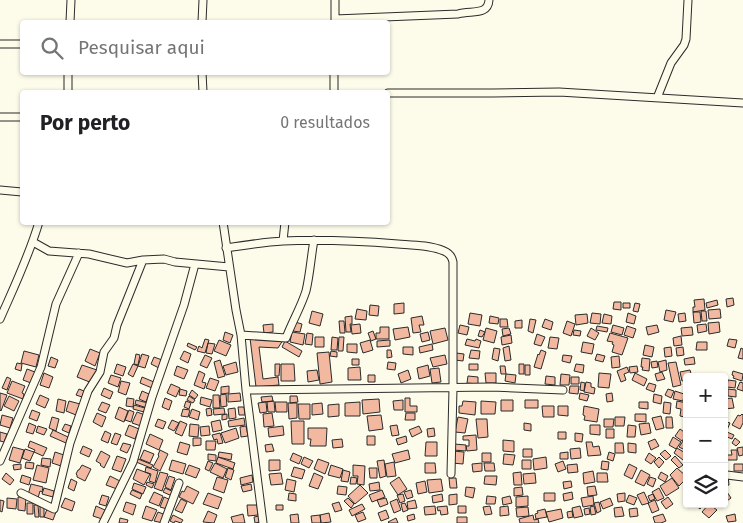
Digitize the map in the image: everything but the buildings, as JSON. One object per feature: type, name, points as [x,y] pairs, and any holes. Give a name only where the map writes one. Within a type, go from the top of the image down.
[{"type":"street","points":[[70,20],[71,0]]},
{"type":"street","points":[[202,20],[203,0]]},
{"type":"street","points":[[335,0],[335,20],[458,14],[482,11],[488,7],[489,0]]},
{"type":"street","points":[[656,98],[671,63],[686,39],[688,0]]},
{"type":"street","points":[[0,44],[20,44]]},
{"type":"street","points":[[68,75],[68,90]]},
{"type":"street","points":[[202,75],[203,90]]},
{"type":"street","points":[[334,75],[334,90]]},
{"type":"street","points":[[390,93],[559,92],[743,103]]},
{"type":"street","points":[[0,117],[20,117]]},
{"type":"street","points":[[0,190],[20,192]]},
{"type":"street","points":[[0,319],[2,308],[33,242],[38,225]]},
{"type":"street","points":[[223,225],[241,335],[263,523]]},
{"type":"street","points":[[283,241],[286,225]]},
{"type":"street","points":[[241,335],[286,338],[306,290],[314,240]]},
{"type":"street","points":[[226,248],[283,241],[363,241],[417,245],[445,251],[452,257],[454,388],[451,474]]},
{"type":"street","points":[[33,242],[49,251],[89,254],[126,263],[164,259],[175,262],[229,266]]},
{"type":"street","points":[[0,461],[41,366],[56,304],[79,254]]},
{"type":"street","points":[[21,493],[54,509],[70,444],[88,391],[100,372],[104,352],[114,338],[117,325],[142,260]]},
{"type":"street","points":[[103,523],[133,462],[152,397],[184,305],[195,264]]},
{"type":"street","points":[[246,390],[502,387],[564,390]]},
{"type":"street","points":[[728,475],[743,477]]},
{"type":"street","points":[[164,523],[179,483]]}]
